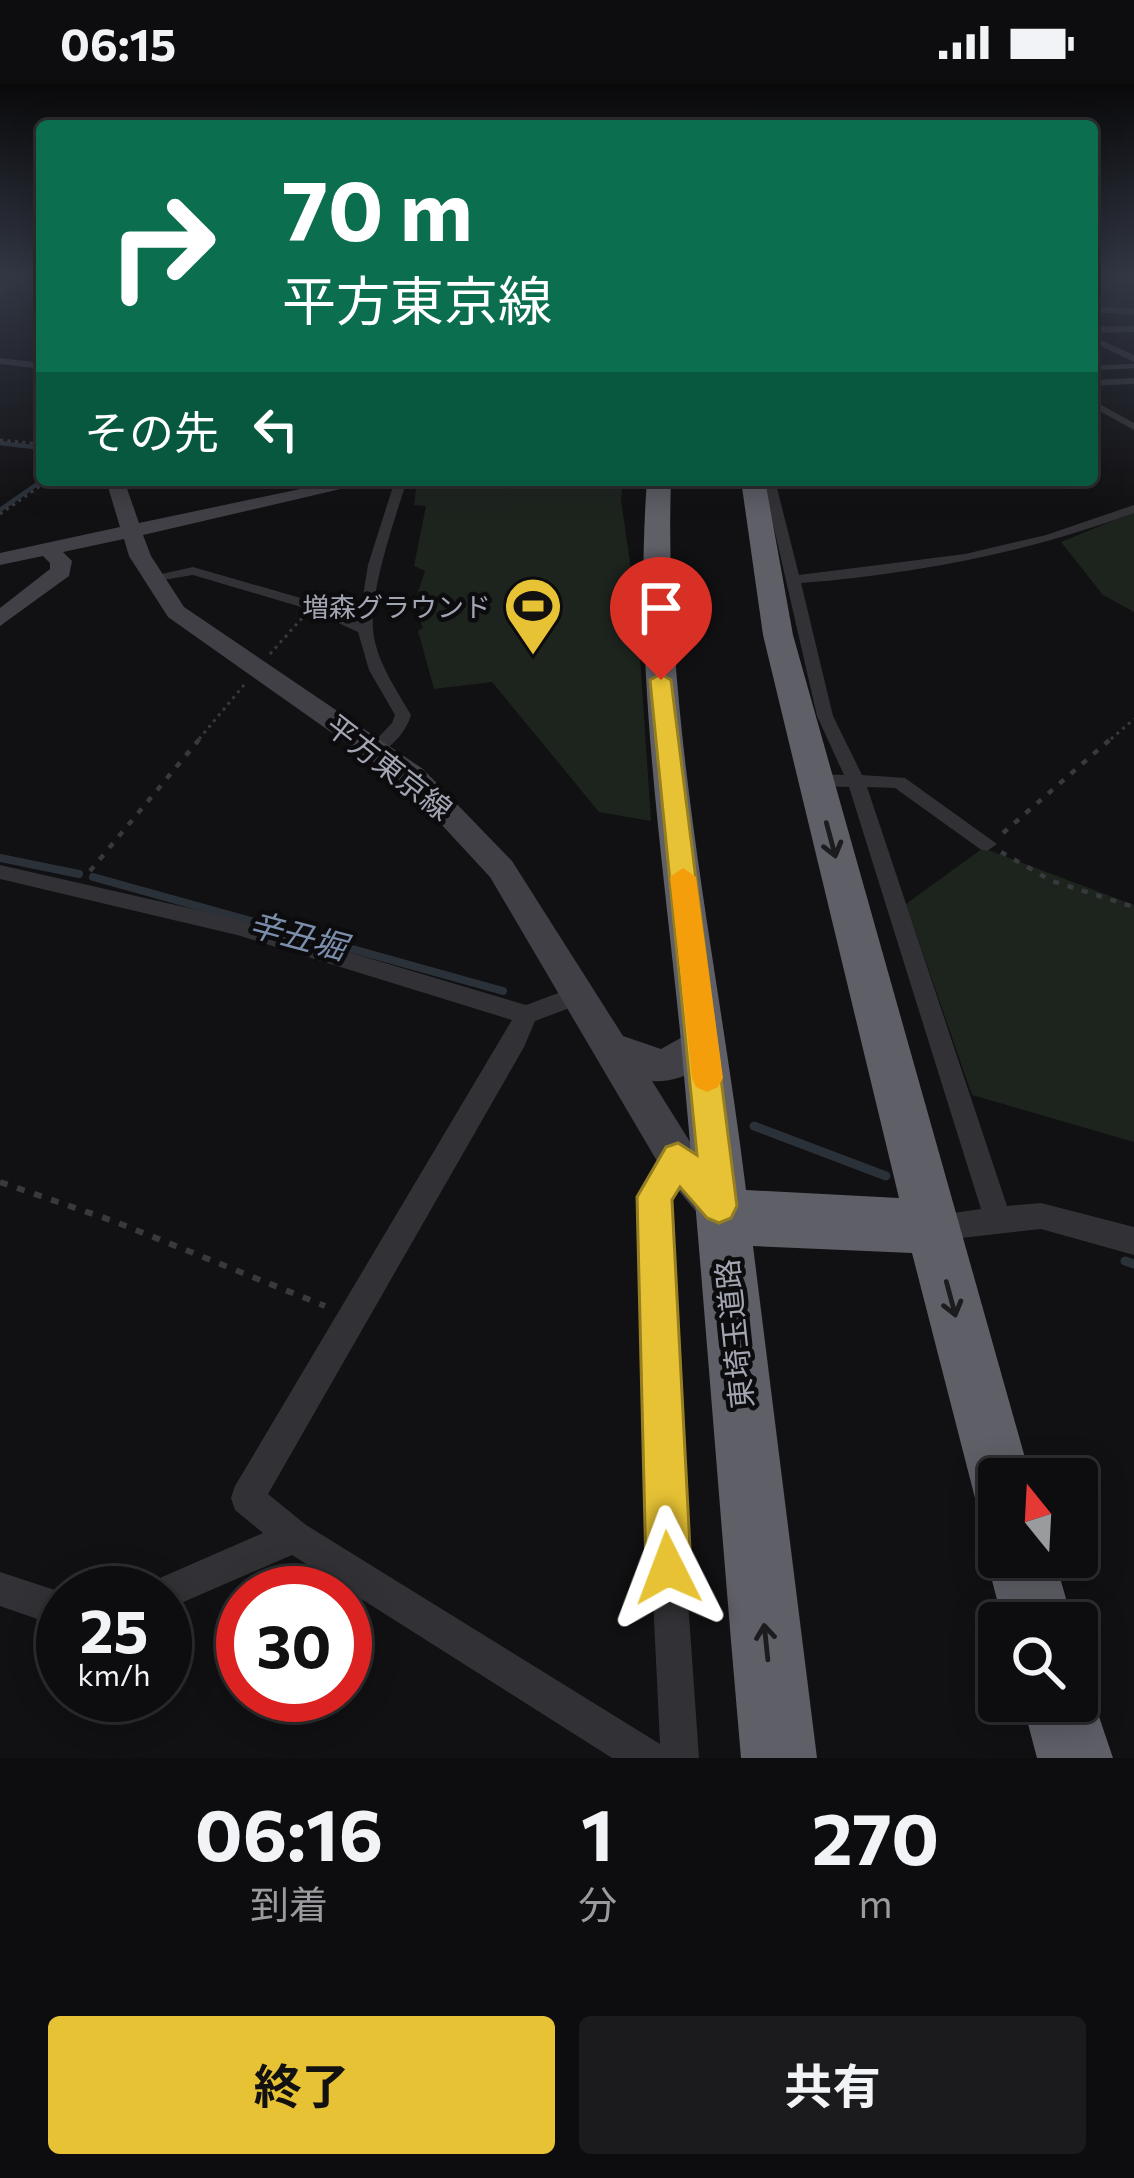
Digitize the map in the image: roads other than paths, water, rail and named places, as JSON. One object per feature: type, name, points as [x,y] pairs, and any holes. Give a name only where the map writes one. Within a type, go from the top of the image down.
[{"type":"highway","name":"東埼玉道路","points":[[658,486],[654,539],[663,728],[704,1041],[779,1758]]},
{"type":"highway","points":[[754,486],[778,635],[836,782],[932,1227],[993,1458]]},
{"type":"highway","points":[[719,1206],[751,1219],[932,1227]]},
{"type":"highway","points":[[1065,1722],[1075,1758]]},
{"type":"main road","name":"平方東京線","points":[[118,486],[130,532],[151,578],[193,627],[377,748],[442,802],[501,869],[678,1159],[719,1206]]},
{"type":"main road","points":[[0,559],[342,486]]},
{"type":"main road","points":[[0,619],[61,571],[61,561],[46,549]]},
{"type":"main road","points":[[612,1048],[640,1064],[666,1066],[684,1062],[704,1041]]},
{"type":"street","points":[[0,361],[36,365]]},
{"type":"street","points":[[0,375],[21,364]]},
{"type":"street","points":[[1098,383],[1134,381]]},
{"type":"street","points":[[1098,407],[1134,427]]},
{"type":"street","points":[[377,748],[403,715],[377,670],[365,628],[375,565],[399,486]]},
{"type":"street","points":[[770,486],[836,782],[998,1221]]},
{"type":"street","points":[[791,580],[945,565],[1134,509]]},
{"type":"street","points":[[151,578],[193,571],[313,606],[365,628]]},
{"type":"street","points":[[836,782],[899,782],[987,844]]},
{"type":"street","points":[[0,872],[237,928],[526,1015],[580,994]]},
{"type":"street","points":[[526,1015],[516,1040],[247,1498],[294,1537],[647,1758]]},
{"type":"street","points":[[678,1159],[655,1197],[663,1473],[680,1758]]},
{"type":"street","points":[[932,1227],[1041,1216],[1134,1241]]},
{"type":"street","points":[[192,1581],[294,1537]]},
{"type":"street","points":[[0,1589],[36,1601]]},
{"type":"lane","points":[[1098,368],[1134,362]]},
{"type":"lane","points":[[1098,374],[1109,382]]},
{"type":"waterway","points":[[0,443],[36,447]]},
{"type":"waterway","points":[[0,510],[36,485]]},
{"type":"waterway","name":"辛丑堀","points":[[0,858],[79,874]]},
{"type":"waterway","name":"辛丑堀","points":[[93,877],[503,991]]},
{"type":"waterway","name":"辛丑堀","points":[[754,1126],[886,1176]]},
{"type":"waterway","name":"辛丑堀","points":[[1125,1261],[1134,1264]]},
{"type":"place","name":"増森グラウンド","points":[[533,657]]}]
